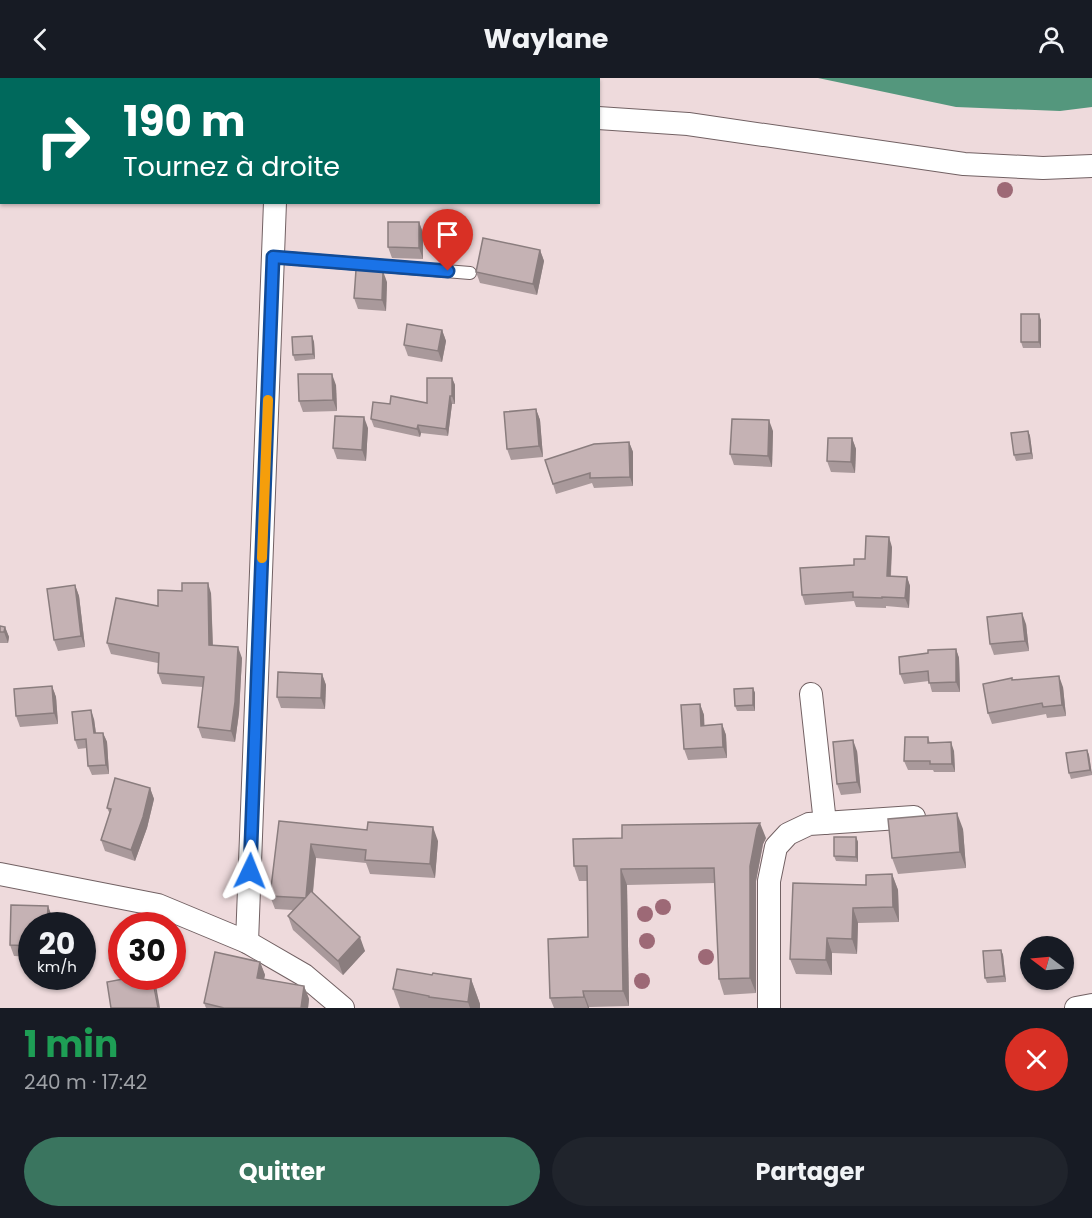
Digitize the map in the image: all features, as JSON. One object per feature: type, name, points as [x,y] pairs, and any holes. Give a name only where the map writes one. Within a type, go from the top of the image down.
[{"type":"street","points":[[600,118],[688,124],[964,164],[1043,168],[1092,166]]},
{"type":"street","points":[[247,942],[275,204]]},
{"type":"street","points":[[811,694],[825,823]]},
{"type":"street","points":[[769,1008],[769,881],[776,847],[788,834],[809,824],[914,817]]},
{"type":"street","points":[[0,874],[158,905],[247,942],[304,975],[343,1008]]},
{"type":"street","points":[[1076,1008],[1092,1005]]},
{"type":"lane","points":[[273,257],[470,273]]},
{"type":"shaded area","points":[[818,78],[1092,78],[1092,107],[1060,111],[956,107]]},
{"type":"building","points":[[388,222],[419,222],[419,248],[388,247]]},
{"type":"building","points":[[483,238],[540,250],[533,284],[476,272]]},
{"type":"building","points":[[356,270],[383,271],[382,300],[354,298]]},
{"type":"building","points":[[1021,314],[1039,314],[1039,342],[1021,342]]},
{"type":"building","points":[[407,324],[442,330],[438,351],[404,345]]},
{"type":"building","points":[[312,336],[313,354],[293,355],[292,337]]},
{"type":"building","points":[[298,374],[332,374],[333,400],[299,401]]},
{"type":"building","points":[[427,378],[452,378],[452,396],[450,396],[446,429],[418,425],[417,429],[371,419],[373,402],[390,404],[391,396],[427,403]]},
{"type":"building","points":[[536,409],[539,446],[507,449],[504,412]]},
{"type":"building","points":[[335,416],[364,417],[362,450],[333,448]]},
{"type":"building","points":[[732,419],[769,420],[768,456],[730,454]]},
{"type":"building","points":[[1028,431],[1031,453],[1014,455],[1011,433]]},
{"type":"building","points":[[828,438],[852,438],[851,462],[827,461]]},
{"type":"building","points":[[629,442],[630,477],[590,478],[590,473],[553,484],[545,460],[594,444]]},
{"type":"building","points":[[866,536],[889,537],[887,576],[907,577],[905,598],[853,597],[853,592],[802,595],[800,568],[854,565],[854,559],[865,559]]},
{"type":"building","points":[[182,583],[208,583],[209,645],[238,647],[231,731],[198,727],[204,677],[158,673],[159,653],[107,643],[116,598],[158,606],[158,590],[182,591]]},
{"type":"building","points":[[75,585],[81,636],[54,640],[47,589]]},
{"type":"building","points":[[1022,613],[1025,641],[990,644],[987,617]]},
{"type":"building","points":[[0,626],[5,627],[4,632],[0,632]]},
{"type":"building","points":[[956,649],[956,682],[929,683],[928,671],[900,674],[899,657],[928,653],[928,650]]},
{"type":"building","points":[[278,672],[322,674],[321,698],[277,697]]},
{"type":"building","points":[[1059,676],[1062,705],[1043,707],[1042,703],[988,713],[983,684],[1012,678],[1012,680]]},
{"type":"building","points":[[52,686],[54,713],[16,716],[14,689]]},
{"type":"building","points":[[753,688],[753,705],[735,706],[734,689]]},
{"type":"building","points":[[700,704],[701,726],[722,724],[723,747],[684,749],[681,705]]},
{"type":"building","points":[[91,710],[94,733],[103,733],[106,765],[88,766],[86,739],[75,740],[72,712]]},
{"type":"building","points":[[905,737],[928,737],[928,743],[951,742],[952,764],[904,761]]},
{"type":"building","points":[[853,740],[857,782],[837,784],[833,742]]},
{"type":"building","points":[[1087,750],[1090,770],[1069,773],[1066,753]]},
{"type":"building","points":[[115,778],[150,788],[143,817],[131,850],[101,840],[111,809],[107,808]]},
{"type":"building","points":[[957,813],[960,852],[892,858],[888,819]]},
{"type":"building","points":[[279,821],[367,830],[368,822],[433,827],[430,864],[365,860],[366,850],[311,844],[306,897],[311,891],[360,937],[338,961],[288,916],[305,898],[270,896]]},
{"type":"building","points":[[760,823],[750,866],[750,978],[719,979],[714,868],[621,869],[623,991],[583,991],[584,997],[550,998],[548,939],[588,937],[587,866],[574,866],[573,839],[622,838],[622,825]]},
{"type":"building","points":[[834,837],[856,837],[856,857],[834,856]]},
{"type":"building","points":[[892,874],[893,907],[853,908],[852,939],[827,938],[826,960],[790,959],[793,883],[866,885],[866,875]]},
{"type":"building","points":[[11,905],[48,906],[48,912],[18,912],[18,945],[10,945]]},
{"type":"building","points":[[1001,950],[1004,976],[985,978],[983,951]]},
{"type":"building","points":[[215,952],[260,962],[257,978],[304,986],[301,1008],[224,1008],[204,1003]]},
{"type":"building","points":[[397,969],[471,979],[468,1002],[393,989]]},
{"type":"building","points":[[108,990],[155,990],[158,1008],[111,1008]]},
{"type":"slow traffic","points":[[262,558],[268,400]]},
{"type":"route","points":[[250,871],[273,257],[448,271]]}]
